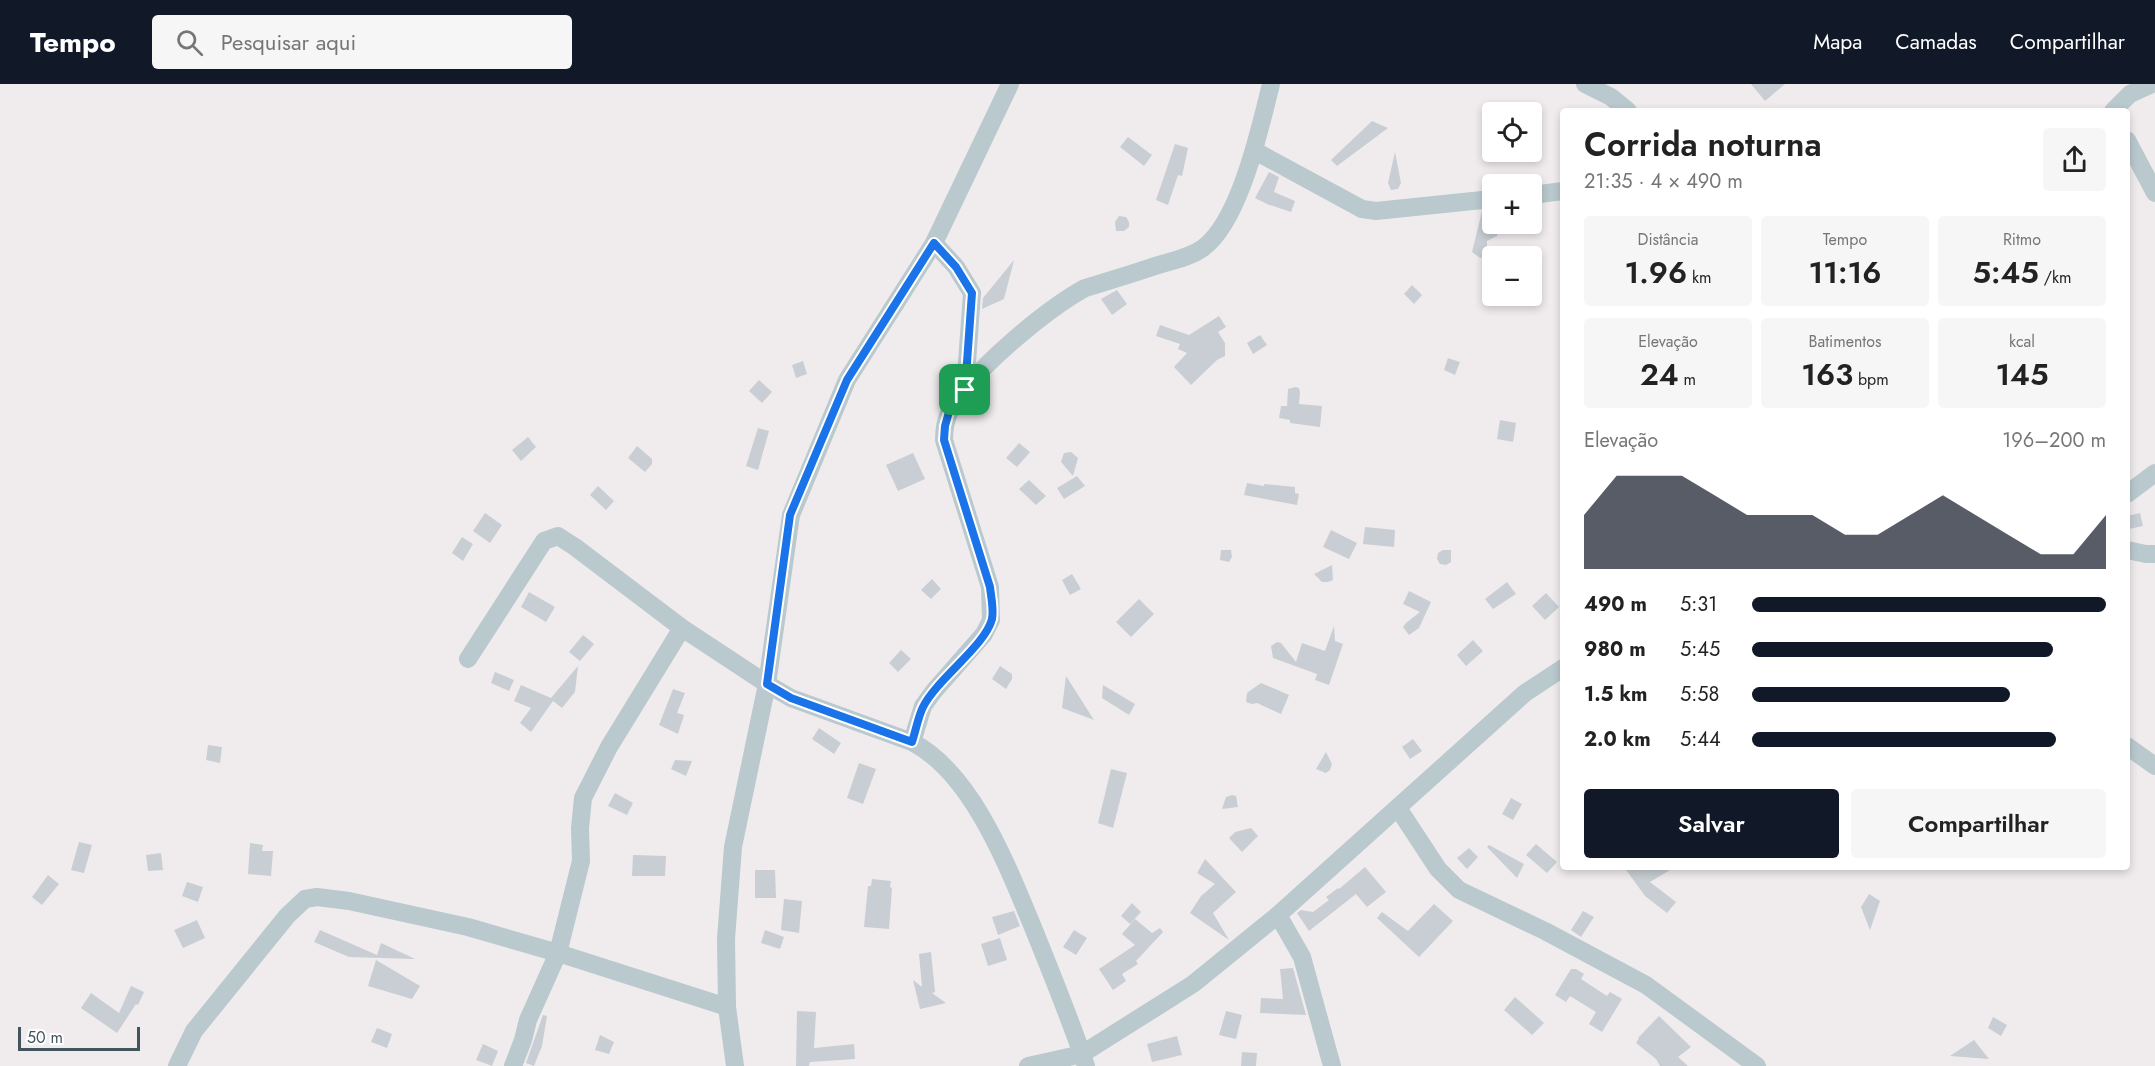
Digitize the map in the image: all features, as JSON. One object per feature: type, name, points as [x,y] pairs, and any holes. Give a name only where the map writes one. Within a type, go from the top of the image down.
[{"type":"street","points":[[735,1066],[727,1007],[726,939],[733,847],[767,684],[790,515],[847,380],[934,243],[1010,84]]},
{"type":"street","points":[[912,742],[923,706],[984,633],[992,620],[990,587],[944,440],[949,412],[965,390],[1006,346],[1070,296],[1085,288],[1184,258],[1202,249],[1216,236],[1226,222],[1255,151],[1271,84]]},
{"type":"street","points":[[1585,84],[1611,97],[1624,108]]},
{"type":"street","points":[[2116,108],[2130,94],[2152,84]]},
{"type":"street","points":[[2130,146],[2155,193]]},
{"type":"street","points":[[1255,151],[1362,209],[1377,211],[1482,200]]},
{"type":"street","points":[[1542,194],[1560,191]]},
{"type":"street","points":[[934,243],[956,267],[972,293],[965,390]]},
{"type":"street","points":[[2130,493],[2155,473]]},
{"type":"street","points":[[468,659],[544,541],[558,536],[682,628],[791,698],[912,742],[928,750],[969,796],[990,829],[1053,975],[1084,1060]]},
{"type":"street","points":[[2130,551],[2155,554]]},
{"type":"street","points":[[513,1066],[528,1020],[558,952],[581,861],[580,828],[584,798],[609,747],[682,628]]},
{"type":"street","points":[[1028,1066],[1084,1060],[1193,984],[1278,915],[1525,693],[1560,670]]},
{"type":"street","points":[[2130,748],[2155,766]]},
{"type":"street","points":[[1398,808],[1438,869],[1459,890],[1513,914],[1646,985],[1757,1066]]},
{"type":"street","points":[[177,1066],[194,1031],[287,916],[305,899],[317,897],[348,901],[468,927],[558,952],[727,1007]]},
{"type":"street","points":[[1278,915],[1302,957],[1332,1066]]},
{"type":"building","points":[[1751,84],[1785,84],[1765,101]]},
{"type":"building","points":[[1372,121],[1388,128],[1337,166],[1331,160]]},
{"type":"building","points":[[1128,137],[1152,155],[1144,166],[1120,147]]},
{"type":"building","points":[[1175,144],[1188,148],[1182,176],[1178,175],[1168,205],[1156,200]]},
{"type":"building","points":[[1395,152],[1401,183],[1398,189],[1391,190],[1388,183]]},
{"type":"building","points":[[1269,172],[1279,177],[1274,192],[1295,201],[1291,212],[1255,198]]},
{"type":"building","points":[[1482,211],[1482,234],[1498,234],[1487,241],[1487,246],[1482,246],[1482,257],[1472,252]]},
{"type":"building","points":[[1119,216],[1126,217],[1129,222],[1129,227],[1124,231],[1116,231],[1115,222]]},
{"type":"building","points":[[1014,260],[1004,299],[982,309],[983,298]]},
{"type":"building","points":[[1412,285],[1422,295],[1414,304],[1404,294]]},
{"type":"building","points":[[1117,290],[1127,304],[1112,315],[1101,299]]},
{"type":"building","points":[[1219,316],[1226,327],[1218,332],[1225,343],[1225,356],[1217,360],[1191,385],[1174,367],[1187,353],[1178,349],[1180,344],[1156,336],[1160,325],[1189,335]]},
{"type":"building","points":[[1260,335],[1267,345],[1253,354],[1247,343]]},
{"type":"building","points":[[1448,358],[1460,362],[1455,375],[1444,370]]},
{"type":"building","points":[[803,361],[807,374],[796,378],[792,365]]},
{"type":"building","points":[[759,380],[772,392],[762,403],[749,391]]},
{"type":"building","points":[[1299,388],[1300,392],[1299,404],[1322,406],[1320,427],[1290,423],[1290,420],[1279,418],[1281,406],[1287,406],[1288,389]]},
{"type":"building","points":[[1500,420],[1516,423],[1513,442],[1497,439]]},
{"type":"building","points":[[758,428],[769,431],[758,470],[746,466]]},
{"type":"building","points":[[528,437],[536,447],[521,461],[512,450]]},
{"type":"building","points":[[1019,443],[1030,452],[1017,467],[1006,458]]},
{"type":"building","points":[[637,446],[652,459],[652,464],[645,472],[628,458]]},
{"type":"building","points":[[1071,452],[1078,458],[1073,476],[1061,462],[1064,453]]},
{"type":"building","points":[[913,453],[925,479],[898,491],[886,465]]},
{"type":"building","points":[[1077,476],[1085,486],[1064,499],[1057,488]]},
{"type":"building","points":[[1029,480],[1046,496],[1036,505],[1019,489]]},
{"type":"building","points":[[1247,483],[1295,487],[1295,493],[1299,494],[1297,505],[1244,495]]},
{"type":"building","points":[[598,486],[614,501],[606,510],[590,495]]},
{"type":"building","points":[[485,513],[502,525],[490,543],[473,531]]},
{"type":"building","points":[[2140,513],[2143,526],[2130,529],[2130,515]]},
{"type":"building","points":[[1365,527],[1395,530],[1394,547],[1363,544]]},
{"type":"building","points":[[1331,530],[1357,543],[1349,559],[1323,547]]},
{"type":"building","points":[[462,537],[473,544],[463,561],[452,553]]},
{"type":"building","points":[[1221,550],[1231,550],[1232,557],[1229,562],[1220,560]]},
{"type":"building","points":[[1451,550],[1451,562],[1446,565],[1440,564],[1437,559],[1438,553]]},
{"type":"building","points":[[1332,565],[1333,580],[1322,582],[1314,574]]},
{"type":"building","points":[[1072,574],[1081,589],[1070,595],[1062,580]]},
{"type":"building","points":[[932,579],[941,589],[931,599],[921,590]]},
{"type":"building","points":[[1507,582],[1516,594],[1493,609],[1485,599]]},
{"type":"building","points":[[1409,591],[1431,602],[1419,628],[1409,635],[1403,627],[1420,612],[1403,604]]},
{"type":"building","points":[[529,592],[555,607],[546,622],[521,607]]},
{"type":"building","points":[[1546,593],[1559,607],[1545,620],[1532,606]]},
{"type":"building","points":[[1139,599],[1154,614],[1131,637],[1116,622]]},
{"type":"building","points":[[1334,626],[1335,641],[1343,644],[1329,685],[1315,680],[1317,674],[1273,658],[1271,646],[1277,642],[1281,643],[1296,662],[1302,643],[1325,651]]},
{"type":"building","points":[[583,635],[594,644],[580,661],[569,652]]},
{"type":"building","points":[[1473,640],[1483,651],[1466,666],[1457,655]]},
{"type":"building","points":[[901,650],[911,659],[898,672],[889,663]]},
{"type":"building","points":[[578,666],[575,692],[562,708],[553,701],[531,732],[520,723],[531,708],[514,701],[521,685],[551,698]]},
{"type":"building","points":[[1000,666],[1012,674],[1012,679],[1006,689],[992,679]]},
{"type":"building","points":[[495,672],[514,680],[509,691],[491,683]]},
{"type":"building","points":[[1066,676],[1094,720],[1062,708]]},
{"type":"building","points":[[1261,683],[1289,695],[1281,714],[1257,703],[1246,702],[1247,693]]},
{"type":"building","points":[[1103,685],[1135,704],[1129,715],[1102,698]]},
{"type":"building","points":[[673,689],[685,693],[677,713],[684,715],[678,734],[659,725]]},
{"type":"building","points":[[819,728],[841,743],[834,754],[812,739]]},
{"type":"building","points":[[1413,739],[1422,751],[1410,759],[1402,747]]},
{"type":"building","points":[[208,745],[222,747],[220,763],[206,760]]},
{"type":"building","points":[[1326,752],[1332,764],[1326,773],[1316,769]]},
{"type":"building","points":[[675,760],[692,761],[686,776],[671,769]]},
{"type":"building","points":[[859,763],[876,769],[863,804],[847,798]]},
{"type":"building","points":[[1111,769],[1127,773],[1113,828],[1098,823]]},
{"type":"building","points":[[615,793],[633,803],[627,815],[608,806]]},
{"type":"building","points":[[1236,796],[1238,807],[1222,809],[1226,797]]},
{"type":"building","points":[[1511,798],[1522,804],[1513,820],[1502,814]]},
{"type":"building","points":[[1251,828],[1258,836],[1242,852],[1229,838],[1235,832]]},
{"type":"building","points":[[79,842],[92,845],[84,873],[71,870]]},
{"type":"building","points":[[250,843],[263,845],[262,851],[273,851],[271,876],[248,874]]},
{"type":"building","points":[[1536,844],[1557,862],[1547,873],[1526,855]]},
{"type":"building","points":[[1489,845],[1524,864],[1517,878],[1487,847]]},
{"type":"building","points":[[1469,848],[1478,857],[1467,869],[1457,858]]},
{"type":"building","points":[[161,853],[163,870],[148,871],[146,855]]},
{"type":"building","points":[[633,855],[666,856],[665,876],[632,876]]},
{"type":"building","points":[[1205,859],[1236,892],[1213,913],[1229,940],[1190,913],[1201,896],[1215,884],[1197,873]]},
{"type":"building","points":[[1365,867],[1386,892],[1367,907],[1356,894],[1309,931],[1297,913],[1301,910],[1313,912],[1329,900],[1326,897]]},
{"type":"building","points":[[755,870],[775,870],[776,898],[755,898]]},
{"type":"building","points":[[1626,870],[1670,870],[1650,882],[1676,902],[1667,913],[1645,896]]},
{"type":"building","points":[[48,875],[59,884],[42,905],[32,897]]},
{"type":"building","points":[[872,879],[891,881],[889,929],[864,927],[868,886],[871,886]]},
{"type":"building","points":[[187,882],[203,887],[198,902],[182,896]]},
{"type":"building","points":[[1869,894],[1880,901],[1870,930],[1861,907]]},
{"type":"building","points":[[784,899],[802,901],[799,933],[781,930]]},
{"type":"building","points":[[1132,903],[1141,912],[1130,924],[1121,916]]},
{"type":"building","points":[[1434,904],[1453,921],[1419,957],[1377,918],[1382,912],[1408,931]]},
{"type":"building","points":[[1014,911],[1020,926],[998,935],[992,917]]},
{"type":"building","points":[[1583,911],[1594,917],[1581,937],[1571,930]]},
{"type":"building","points":[[1135,919],[1152,933],[1160,928],[1163,932],[1136,961],[1138,964],[1122,974],[1126,981],[1113,990],[1099,969],[1135,945],[1122,934]]},
{"type":"building","points":[[197,920],[205,938],[183,948],[174,930]]},
{"type":"building","points":[[320,930],[377,955],[381,943],[415,959],[349,957],[314,942]]},
{"type":"building","points":[[765,930],[784,937],[780,949],[761,943]]},
{"type":"building","points":[[1074,930],[1087,938],[1076,955],[1063,947]]},
{"type":"building","points":[[1000,938],[1007,960],[988,966],[981,944]]},
{"type":"building","points":[[931,952],[935,992],[932,993],[946,1003],[920,1009],[913,980],[922,987],[919,954]]},
{"type":"building","points":[[376,960],[420,986],[412,999],[368,986]]},
{"type":"building","points":[[1293,968],[1306,1015],[1260,1013],[1261,998],[1283,999],[1280,969]]},
{"type":"building","points":[[1571,969],[1584,974],[1581,979],[1607,996],[1610,992],[1622,999],[1602,1032],[1589,1024],[1596,1012],[1570,996],[1566,1002],[1555,995]]},
{"type":"building","points":[[131,986],[144,992],[138,1005],[136,1004],[117,1033],[81,1008],[91,993],[119,1013]]},
{"type":"building","points":[[1515,997],[1544,1023],[1532,1035],[1504,1010]]},
{"type":"building","points":[[797,1011],[816,1012],[814,1048],[854,1044],[855,1059],[810,1062],[809,1066],[796,1066]]},
{"type":"building","points":[[1226,1011],[1242,1015],[1236,1039],[1219,1035]]},
{"type":"building","points":[[543,1015],[547,1016],[542,1046],[534,1066],[526,1063]]},
{"type":"building","points":[[1659,1016],[1691,1047],[1678,1057],[1688,1066],[1660,1066],[1656,1059],[1636,1043]]},
{"type":"building","points":[[1993,1017],[2007,1025],[2001,1036],[1988,1028]]},
{"type":"building","points":[[377,1028],[392,1034],[387,1048],[371,1042]]},
{"type":"building","points":[[600,1035],[614,1042],[609,1054],[595,1050]]},
{"type":"building","points":[[1177,1036],[1182,1055],[1152,1062],[1147,1044]]},
{"type":"building","points":[[1974,1040],[1989,1059],[1950,1056]]},
{"type":"building","points":[[483,1044],[498,1051],[492,1066],[476,1060]]},
{"type":"building","points":[[1242,1052],[1257,1053],[1256,1066],[1241,1066]]},
{"type":"route","points":[[934,243],[956,267],[972,293],[965,390],[949,412],[944,440],[990,587],[992,620],[984,633],[923,706],[912,742],[791,698],[767,684],[790,515],[847,380],[934,243]]}]
